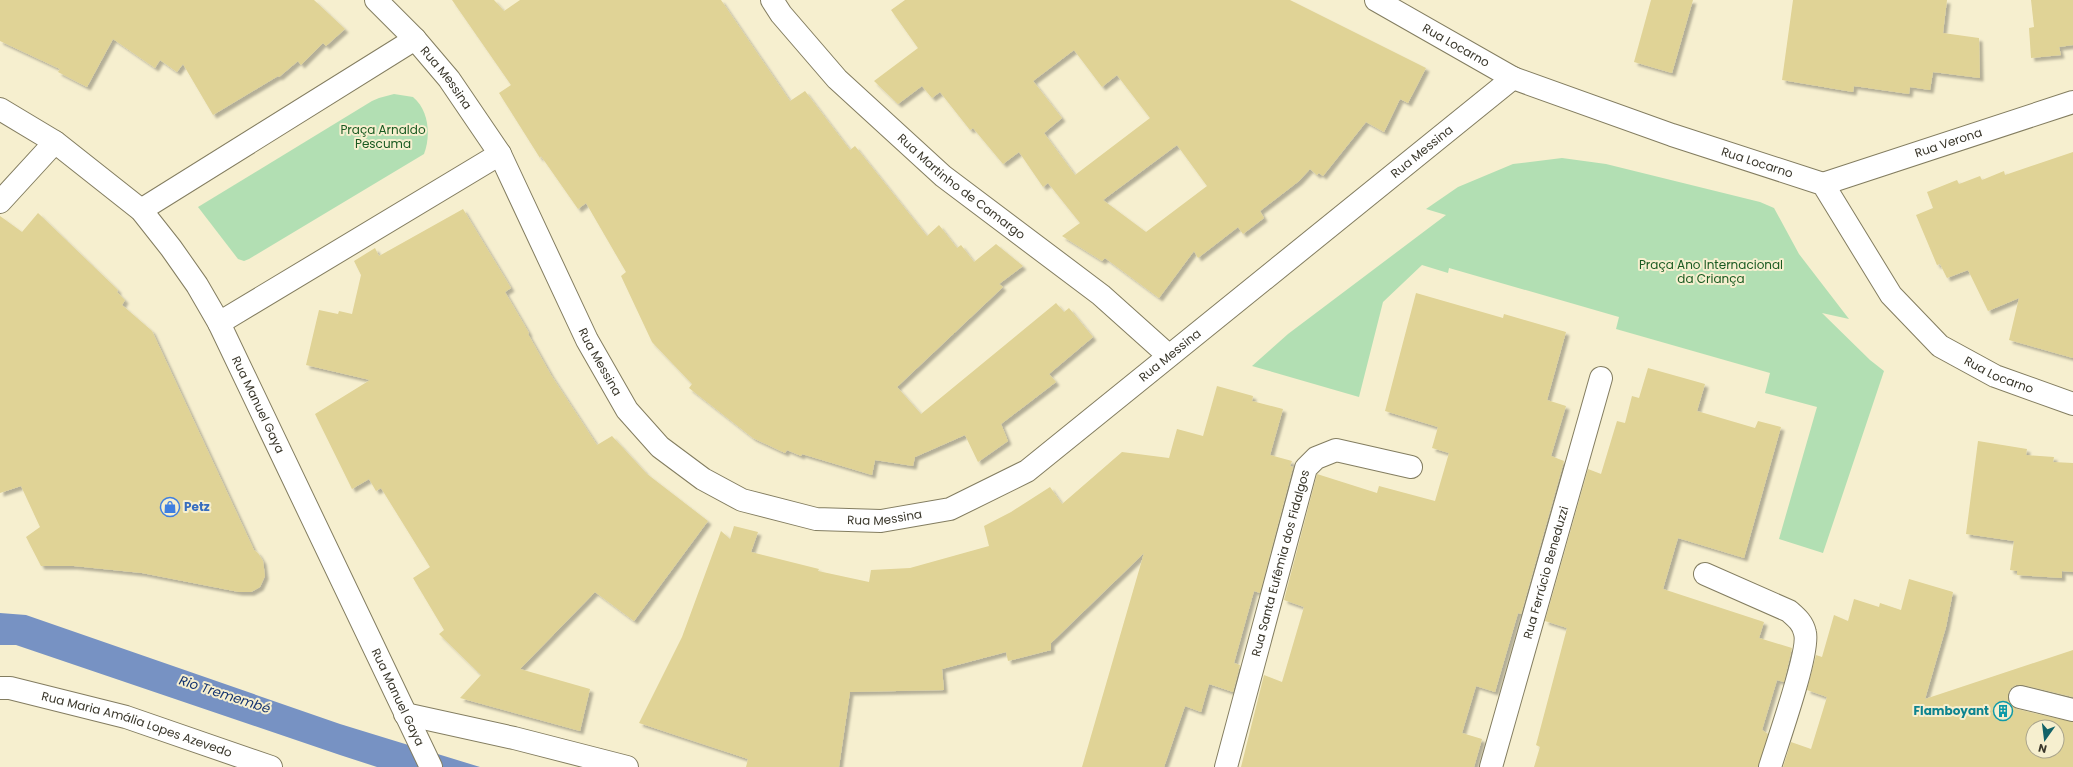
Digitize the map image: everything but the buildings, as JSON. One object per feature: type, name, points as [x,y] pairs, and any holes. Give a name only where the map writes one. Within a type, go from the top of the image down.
[{"type":"street","name":"Rua Messina","points":[[376,0],[414,39],[449,79],[500,154],[587,340],[627,410],[660,447],[703,479],[742,500],[816,519],[881,521],[950,509],[1027,471],[1168,355],[1513,78]]},
{"type":"street","name":"Rua Martinho de Camargo","points":[[772,0],[781,14],[837,79],[943,176],[1100,295],[1168,355]]},
{"type":"street","name":"Rua Locarno","points":[[1376,0],[1513,78],[1672,135],[1823,184],[1891,295],[1940,346],[1994,376],[2073,404]]},
{"type":"street","points":[[140,210],[414,39]]},
{"type":"street","name":"Rua Verona","points":[[1823,184],[2073,102]]},
{"type":"street","name":"Rua Manuel Gaya","points":[[0,109],[55,142],[140,210],[171,248],[197,285],[219,323],[431,767]]},
{"type":"street","points":[[0,202],[55,142]]},
{"type":"street","points":[[219,323],[500,154]]},
{"type":"street","name":"Rua Ferrúcio Beneduzzi","points":[[1491,767],[1601,378]]},
{"type":"street","name":"Rua Santa Eufêmia dos Fidalgos","points":[[1226,767],[1306,468],[1316,458],[1336,450],[1411,467]]},
{"type":"street","points":[[1705,574],[1789,611],[1800,620],[1806,634],[1803,658],[1770,767]]},
{"type":"street","name":"Rua Maria Amália Lopes Azevedo","points":[[0,688],[10,688],[126,717],[272,767]]},
{"type":"street","points":[[2020,697],[2073,710]]},
{"type":"street","points":[[410,722],[514,738],[626,767]]},
{"type":"green space","name":"Praça Arnaldo Pescuma","points":[[394,94],[413,97],[422,109],[428,131],[424,154],[249,259],[244,261],[238,259],[198,207],[372,101]]},
{"type":"green space","name":"Praça Ano Internacional da Criança","points":[[1562,158],[1606,164],[1760,202],[1774,208],[1799,254],[1849,319],[1822,313],[1870,360],[1884,371],[1823,553],[1779,539],[1817,407],[1765,393],[1770,373],[1616,329],[1619,317],[1449,268],[1448,273],[1422,265],[1383,302],[1359,397],[1252,366],[1288,334],[1446,215],[1426,209],[1458,187],[1513,164]]},
{"type":"water","name":"Rio Tremembé","points":[[0,613],[26,615],[340,724],[480,767],[377,767],[16,645],[0,645]]},
{"type":"place","name":"Petz","points":[[170,507]]},
{"type":"place","name":"Flamboyant","points":[[2003,711]]}]
